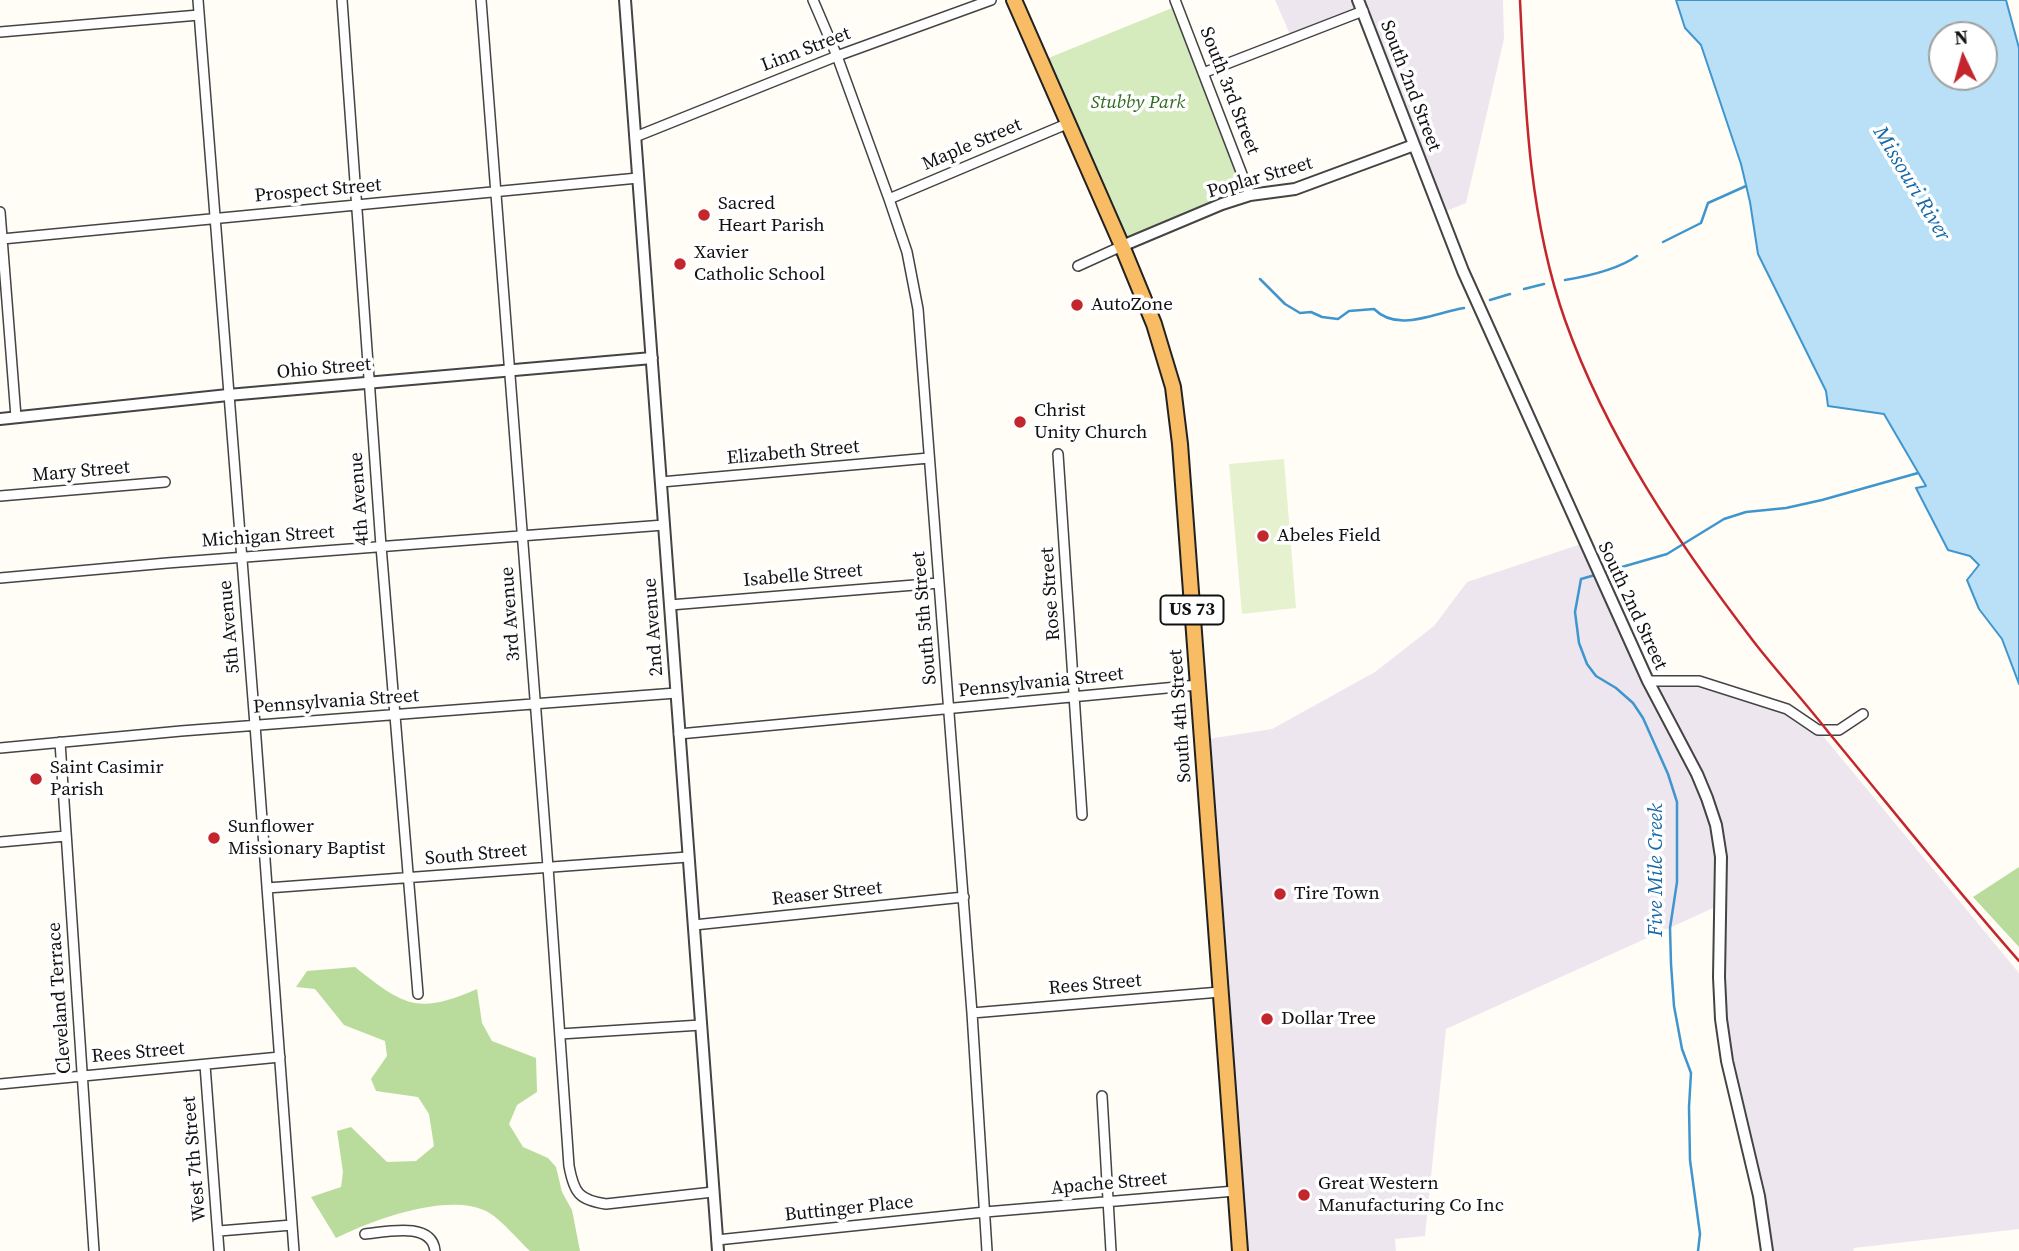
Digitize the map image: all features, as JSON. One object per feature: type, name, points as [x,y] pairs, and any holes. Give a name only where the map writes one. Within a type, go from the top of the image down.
[{"type":"highway","name":"South 4th Street","points":[[1014,0],[1122,246],[1154,324],[1173,387],[1180,444],[1240,1251]]},
{"type":"street","name":"5th Avenue","points":[[198,0],[294,1251]]},
{"type":"street","name":"4th Avenue","points":[[342,0],[381,546],[418,994]]},
{"type":"street","name":"3rd Avenue","points":[[481,0],[571,1177],[578,1194],[589,1201],[606,1203],[713,1192]]},
{"type":"street","name":"2nd Avenue","points":[[625,0],[717,1246]]},
{"type":"street","name":"South 5th Street","points":[[813,0],[837,56],[889,199],[907,252],[918,309],[964,897],[987,1251]]},
{"type":"street","name":"Linn Street","points":[[635,138],[837,56],[991,0]]},
{"type":"street","name":"South 3rd Street","points":[[1175,0],[1250,195]]},
{"type":"street","name":"South 2nd Street","points":[[1358,0],[1469,283],[1648,681],[1697,774],[1716,825],[1721,857],[1721,1019],[1727,1060],[1759,1196],[1767,1251]]},
{"type":"street","points":[[1203,73],[1363,11]]},
{"type":"street","points":[[0,33],[199,15]]},
{"type":"street","name":"Maple Street","points":[[889,199],[1069,123]]},
{"type":"street","name":"Poplar Street","points":[[1078,266],[1222,204],[1250,195],[1295,189],[1414,145]]},
{"type":"street","name":"Prospect Street","points":[[2,239],[638,178]]},
{"type":"street","points":[[0,212],[16,417]]},
{"type":"street","name":"Ohio Street","points":[[0,419],[228,395],[652,358]]},
{"type":"street","name":"Rose Street","points":[[1058,454],[1082,816]]},
{"type":"street","name":"Elizabeth Street","points":[[661,482],[929,458]]},
{"type":"street","name":"Mary Street","points":[[0,496],[165,482]]},
{"type":"street","name":"Michigan Street","points":[[0,578],[664,525]]},
{"type":"street","name":"Isabelle Street","points":[[670,605],[939,583]]},
{"type":"street","points":[[1648,681],[1699,681],[1787,709],[1818,730],[1839,730],[1863,714]]},
{"type":"street","name":"Pennsylvania Street","points":[[679,734],[1198,685]]},
{"type":"street","name":"Pennsylvania Street","points":[[0,748],[255,725],[676,693]]},
{"type":"street","name":"Cleveland Terrace","points":[[60,742],[94,1251]]},
{"type":"street","points":[[0,842],[66,836]]},
{"type":"street","name":"South Street","points":[[267,888],[688,857]]},
{"type":"street","name":"Reaser Street","points":[[694,925],[964,897]]},
{"type":"street","name":"Rees Street","points":[[972,1013],[1220,992]]},
{"type":"street","points":[[560,1034],[701,1026]]},
{"type":"street","name":"Rees Street","points":[[0,1084],[279,1057]]},
{"type":"street","name":"West 7th Street","points":[[205,1065],[219,1251]]},
{"type":"street","points":[[1102,1096],[1111,1251]]},
{"type":"street","name":"Apache Street","points":[[985,1212],[1235,1191]]},
{"type":"street","name":"Buttinger Place","points":[[717,1246],[985,1212]]},
{"type":"street","points":[[219,1231],[292,1225]]},
{"type":"street","points":[[365,1234],[419,1231],[434,1244],[435,1251]]},
{"type":"shaded area","points":[[1275,0],[1503,0],[1504,39],[1466,203],[1441,213],[1363,12],[1292,39]]},
{"type":"shaded area","points":[[1584,543],[1648,681],[1699,681],[1787,709],[1818,730],[2019,973],[2019,1229],[1854,1248],[1853,1251],[1767,1251],[1727,1061],[1720,905],[1446,1029],[1425,1236],[1395,1239],[1396,1251],[1240,1251],[1202,740],[1272,729],[1375,672],[1434,626],[1467,582]]},
{"type":"green space","name":"Stubby Park","points":[[1177,6],[1250,195],[1122,246],[1041,61]]},
{"type":"green space","name":"Abeles Field","points":[[1284,459],[1296,608],[1242,614],[1229,464]]},
{"type":"green space","points":[[2019,867],[2019,947],[1973,897]]},
{"type":"green space","points":[[355,967],[386,991],[412,1002],[440,1002],[477,989],[482,1023],[492,1041],[536,1058],[537,1092],[517,1105],[509,1124],[523,1147],[548,1158],[556,1167],[562,1192],[572,1210],[580,1251],[530,1251],[491,1214],[470,1206],[431,1206],[410,1211],[336,1238],[311,1197],[341,1187],[343,1172],[337,1131],[351,1127],[387,1162],[416,1161],[434,1146],[429,1114],[418,1097],[376,1091],[371,1079],[387,1056],[385,1041],[344,1025],[315,989],[296,987],[307,971]]},
{"type":"water","name":"Missouri River","points":[[1676,0],[2006,0],[2019,48],[2019,684],[2002,639],[1979,609],[1967,580],[1979,565],[1970,556],[1948,550],[1916,488],[1926,486],[1884,414],[1828,406],[1826,391],[1758,254],[1741,164],[1701,45],[1685,28]]},
{"type":"waterway","points":[[1663,242],[1701,223],[1708,203],[1746,186]]},
{"type":"waterway","points":[[1565,280],[1612,269],[1637,256]]},
{"type":"waterway","points":[[1260,279],[1285,304],[1300,313],[1311,312],[1322,317],[1338,319],[1349,311],[1374,309],[1394,320],[1405,321],[1464,308]]},
{"type":"waterway","points":[[1524,289],[1544,284]]},
{"type":"waterway","points":[[1490,300],[1510,294]]},
{"type":"waterway","name":"Five Mile Creek","points":[[1601,573],[1667,554],[1724,519],[1746,512],[1786,508],[1822,500],[1918,473]]},
{"type":"waterway","name":"Five Mile Creek","points":[[1595,575],[1581,579],[1575,612],[1579,643],[1587,664],[1596,676],[1633,703],[1643,718],[1668,774],[1677,802],[1677,882],[1670,928],[1671,964],[1674,1006],[1682,1049],[1691,1073],[1690,1160],[1700,1234],[1698,1251]]},
{"type":"railway","points":[[1520,0],[1527,122],[1543,242],[1565,320],[1582,364],[1623,448],[1698,567],[1754,642],[2019,961]]},
{"type":"place","name":"Sacred Heart Parish","points":[[704,215]]},
{"type":"place","name":"Xavier Catholic School","points":[[680,264]]},
{"type":"place","name":"AutoZone","points":[[1077,305]]},
{"type":"place","name":"Christ Unity Church","points":[[1020,422]]},
{"type":"place","name":"Abeles Field","points":[[1263,536]]},
{"type":"place","name":"Saint Casimir Parish","points":[[36,779]]},
{"type":"place","name":"Sunflower Missionary Baptist","points":[[214,838]]},
{"type":"place","name":"Tire Town","points":[[1280,894]]},
{"type":"place","name":"Dollar Tree","points":[[1267,1019]]},
{"type":"place","name":"Great Western Manufacturing Co Inc","points":[[1304,1195]]}]
